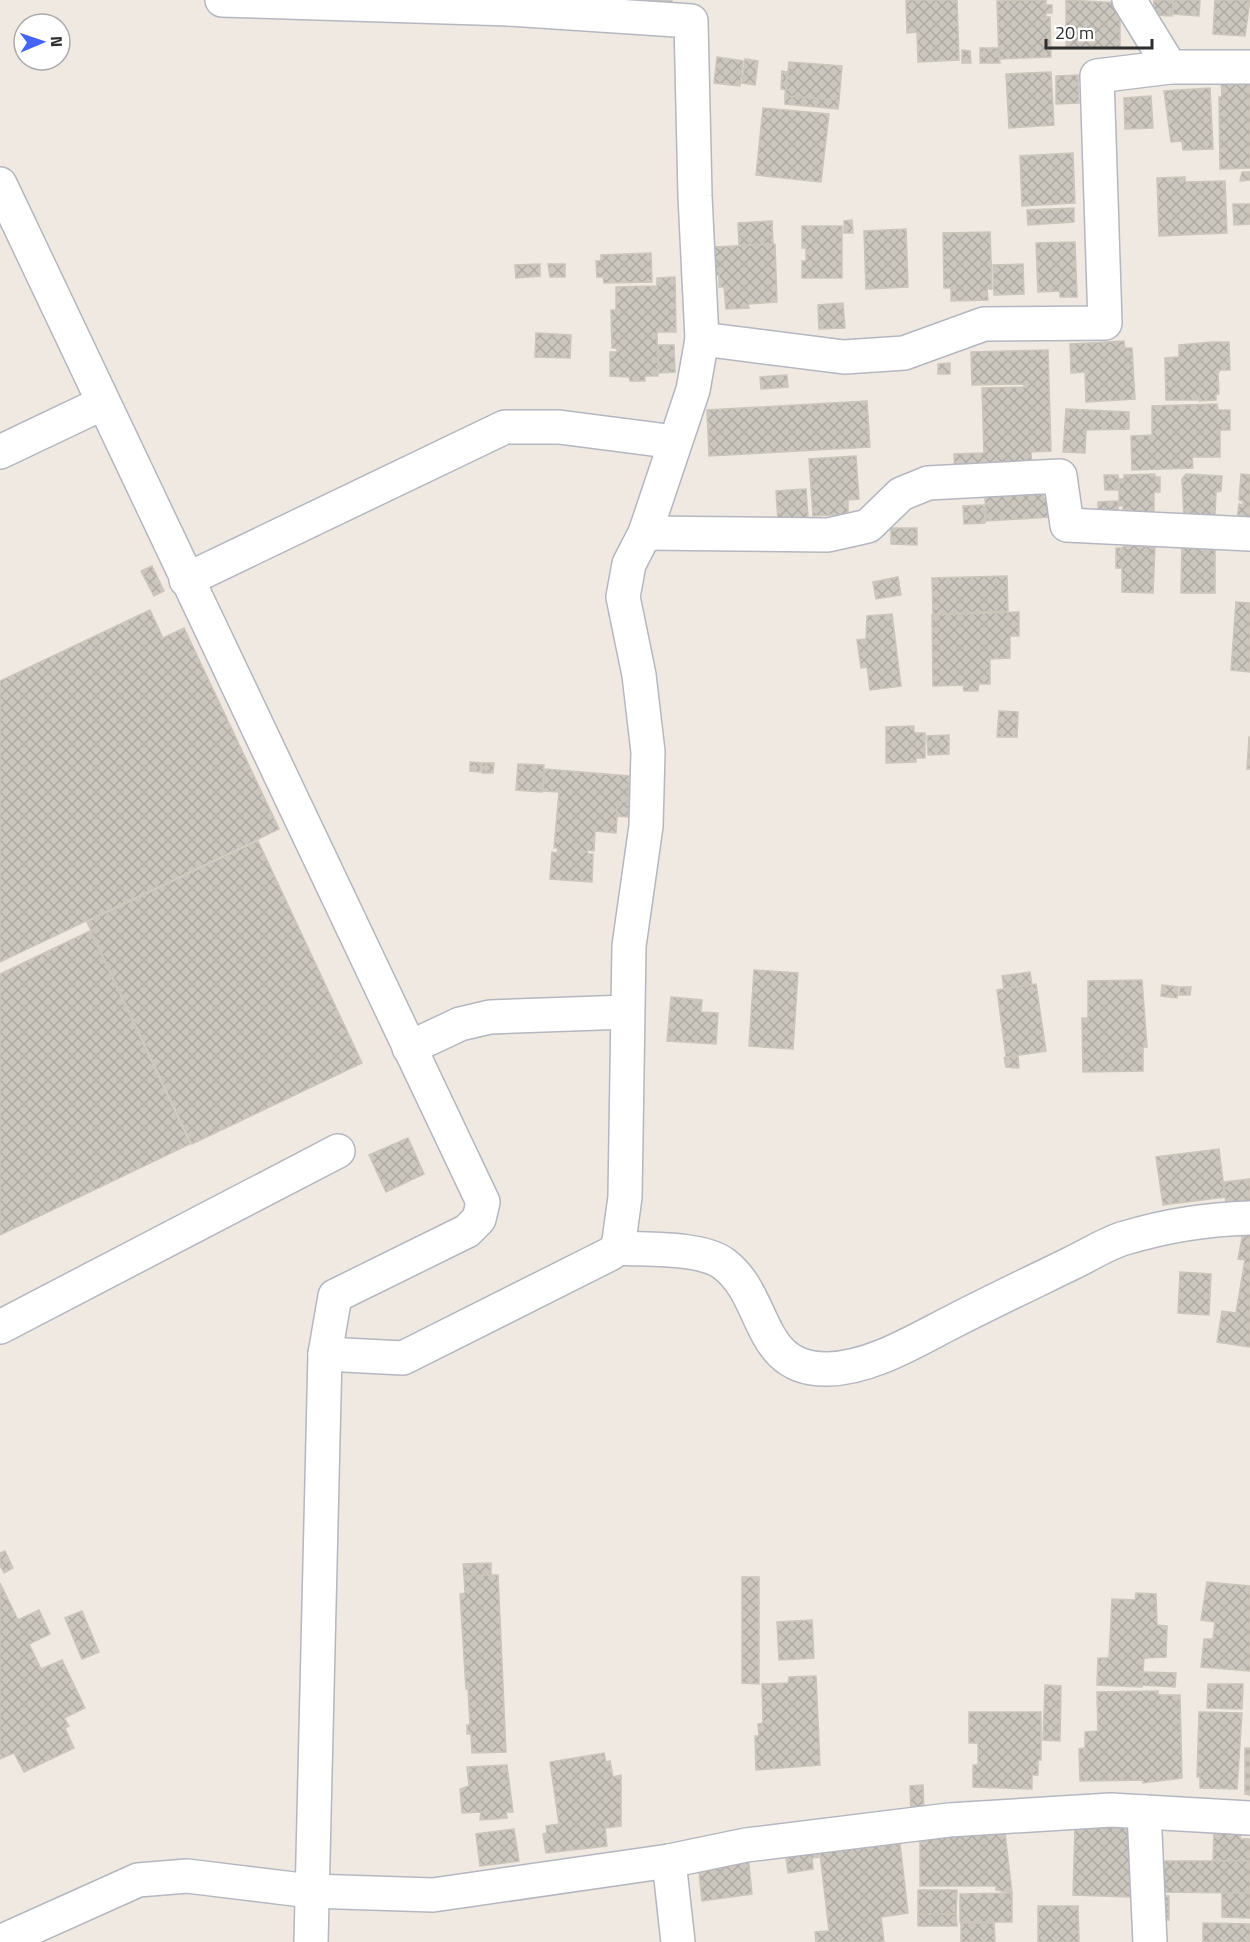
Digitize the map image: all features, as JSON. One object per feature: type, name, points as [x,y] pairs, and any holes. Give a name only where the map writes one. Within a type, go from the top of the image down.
[{"type":"street","points":[[222,0],[510,4],[699,11],[695,196],[702,339],[693,390],[645,533],[629,564],[624,597],[639,675],[648,752],[646,826],[629,946],[625,1197],[618,1248]]},
{"type":"street","points":[[1129,0],[1170,67]]},
{"type":"street","points":[[702,339],[844,357],[904,353],[984,324],[1105,323],[1097,76],[1170,67],[1250,67]]},
{"type":"street","points":[[0,184],[409,1048],[481,1193],[483,1210],[479,1219],[467,1231],[335,1296],[325,1353],[310,1891],[311,1942]]},
{"type":"street","points":[[0,452],[103,403]]},
{"type":"street","points":[[186,580],[506,427],[559,427],[675,442]]},
{"type":"street","points":[[645,533],[828,535],[868,526],[901,494],[928,483],[1060,476],[1067,525],[1250,534]]},
{"type":"street","points":[[409,1048],[460,1024],[490,1017],[627,1012]]},
{"type":"street","points":[[0,1327],[338,1151]]},
{"type":"street","points":[[325,1353],[403,1358],[618,1248],[706,1255],[723,1263],[742,1282],[769,1338],[780,1353],[798,1364],[827,1369],[861,1364],[903,1346],[1124,1238],[1215,1219],[1250,1218]]},
{"type":"street","points":[[0,1942],[138,1880],[187,1876],[310,1891],[433,1895],[669,1861],[746,1845],[950,1820],[1111,1810],[1250,1818]]},
{"type":"street","points":[[1144,1812],[1150,1942]]},
{"type":"street","points":[[669,1861],[678,1942]]},
{"type":"building","points":[[624,0],[672,0],[670,14],[623,4]]},
{"type":"building","points":[[906,0],[957,0],[959,60],[918,62],[917,32],[907,33]]},
{"type":"building","points":[[1046,0],[1046,5],[1052,5],[1052,13],[1046,13],[1046,17],[1050,17],[1051,57],[999,59],[997,1]]},
{"type":"building","points":[[1066,0],[1120,3],[1120,48],[1066,47]]},
{"type":"building","points":[[1154,0],[1173,0],[1172,16],[1153,15]]},
{"type":"building","points":[[1174,0],[1200,0],[1199,16],[1173,14]]},
{"type":"building","points":[[1215,0],[1250,0],[1245,36],[1213,34]]},
{"type":"building","points":[[980,48],[998,48],[1000,63],[980,63]]},
{"type":"building","points":[[962,50],[970,51],[971,63],[962,63]]},
{"type":"building","points":[[717,57],[743,61],[740,86],[714,83]]},
{"type":"building","points":[[745,59],[758,61],[755,85],[742,83]]},
{"type":"building","points":[[789,62],[842,66],[839,100],[785,96]]},
{"type":"building","points":[[782,71],[787,72],[786,90],[781,89]]},
{"type":"building","points":[[1051,72],[1054,125],[1009,128],[1006,74]]},
{"type":"building","points":[[1078,75],[1079,103],[1056,104],[1056,76]]},
{"type":"building","points":[[1250,79],[1250,168],[1220,169],[1219,97],[1222,97],[1221,80]]},
{"type":"building","points":[[1210,88],[1213,149],[1183,150],[1182,141],[1171,142],[1164,91]]},
{"type":"building","points":[[785,96],[839,100],[838,109],[785,104]]},
{"type":"building","points":[[1151,96],[1153,128],[1125,129],[1124,98]]},
{"type":"building","points":[[763,108],[829,114],[821,182],[756,175]]},
{"type":"building","points":[[1073,153],[1075,203],[1022,206],[1020,156]]},
{"type":"building","points":[[1242,172],[1250,172],[1250,180],[1240,181]]},
{"type":"building","points":[[1185,177],[1185,182],[1225,181],[1227,233],[1159,236],[1157,178]]},
{"type":"building","points":[[1233,204],[1250,204],[1250,224],[1234,225]]},
{"type":"building","points":[[1074,208],[1074,222],[1028,225],[1027,210]]},
{"type":"building","points":[[852,220],[853,233],[844,233],[844,221]]},
{"type":"building","points":[[772,221],[773,244],[739,245],[738,223]]},
{"type":"building","points":[[802,226],[842,226],[842,278],[802,278],[802,261],[806,261],[806,248],[802,248]]},
{"type":"building","points":[[906,229],[908,287],[866,289],[864,231]]},
{"type":"building","points":[[990,232],[992,289],[987,289],[988,300],[951,301],[951,288],[944,288],[943,233]]},
{"type":"building","points":[[1075,242],[1077,297],[1060,297],[1060,291],[1038,292],[1036,243]]},
{"type":"building","points":[[775,244],[777,302],[748,304],[749,308],[726,309],[724,287],[719,287],[719,275],[716,275],[715,247]]},
{"type":"building","points":[[651,253],[652,282],[604,283],[603,277],[597,277],[596,261],[601,261],[601,255]]},
{"type":"building","points":[[540,264],[540,276],[516,278],[515,265]]},
{"type":"building","points":[[548,264],[565,264],[565,277],[550,277]]},
{"type":"building","points":[[1023,264],[1024,294],[994,295],[993,265]]},
{"type":"building","points":[[675,277],[676,332],[657,332],[658,376],[645,376],[645,381],[630,381],[629,377],[610,376],[610,352],[617,352],[617,348],[612,348],[611,310],[616,310],[616,287],[657,286],[657,278]]},
{"type":"building","points":[[843,303],[845,328],[819,329],[818,305]]},
{"type":"building","points":[[536,333],[571,335],[570,358],[535,357]]},
{"type":"building","points":[[1124,341],[1125,348],[1132,348],[1135,399],[1086,402],[1085,372],[1071,373],[1070,344]]},
{"type":"building","points":[[1229,342],[1230,370],[1220,370],[1218,374],[1219,394],[1216,394],[1216,400],[1199,401],[1199,395],[1197,400],[1166,400],[1165,358],[1179,357],[1179,345]]},
{"type":"building","points":[[658,345],[674,345],[675,372],[659,373]]},
{"type":"building","points":[[1048,350],[1051,451],[1031,452],[1032,476],[955,478],[954,454],[984,453],[982,388],[1024,387],[1024,384],[972,385],[971,352]]},
{"type":"building","points":[[950,363],[950,374],[938,374],[938,364]]},
{"type":"building","points":[[787,375],[788,387],[761,389],[760,377]]},
{"type":"building","points":[[867,401],[870,447],[709,456],[707,410]]},
{"type":"building","points":[[1217,404],[1218,410],[1230,410],[1230,430],[1220,430],[1220,457],[1192,457],[1193,468],[1132,470],[1131,436],[1152,435],[1152,406]]},
{"type":"building","points":[[1066,409],[1129,412],[1129,429],[1086,430],[1085,453],[1063,452]]},
{"type":"building","points":[[856,456],[859,499],[848,500],[848,514],[813,516],[809,459]]},
{"type":"building","points":[[1155,474],[1155,477],[1160,477],[1160,492],[1154,492],[1154,519],[1123,519],[1123,505],[1119,506],[1119,479],[1124,479],[1124,475]]},
{"type":"building","points":[[1186,474],[1222,476],[1221,491],[1216,492],[1215,515],[1184,518],[1182,479]]},
{"type":"building","points":[[1241,474],[1250,475],[1250,520],[1237,520],[1239,504],[1243,505],[1243,501],[1239,500]]},
{"type":"building","points":[[1104,475],[1118,475],[1119,490],[1105,490]]},
{"type":"building","points":[[806,489],[808,518],[778,520],[776,491]]},
{"type":"building","points":[[1043,493],[1044,499],[1049,498],[1050,517],[986,521],[985,495]]},
{"type":"building","points":[[1118,501],[1118,521],[1098,521],[1098,502]]},
{"type":"building","points":[[984,505],[985,523],[964,524],[963,506]]},
{"type":"building","points":[[891,528],[917,528],[917,545],[891,544]]},
{"type":"building","points":[[1124,542],[1137,542],[1137,546],[1155,547],[1153,593],[1122,592],[1122,568],[1116,568],[1116,548],[1123,548]]},
{"type":"building","points":[[1182,544],[1200,544],[1200,550],[1215,550],[1215,593],[1181,593]]},
{"type":"building","points":[[152,566],[164,591],[154,596],[141,571]]},
{"type":"building","points":[[1007,576],[1008,611],[933,614],[932,578]]},
{"type":"building","points":[[898,577],[901,595],[876,599],[873,582]]},
{"type":"building","points":[[1236,602],[1250,603],[1250,672],[1231,670]]},
{"type":"building","points":[[150,610],[163,638],[184,628],[279,829],[0,962],[0,681]]},
{"type":"building","points":[[1019,612],[1019,636],[1010,636],[1010,658],[990,659],[990,684],[979,684],[978,691],[964,691],[963,685],[933,686],[932,615]]},
{"type":"building","points":[[892,614],[901,686],[870,690],[867,667],[861,668],[857,640],[866,639],[867,616]]},
{"type":"building","points":[[999,711],[1018,712],[1017,737],[997,737]]},
{"type":"building","points":[[914,726],[914,733],[925,733],[925,758],[916,758],[916,762],[886,763],[886,727]]},
{"type":"building","points":[[949,735],[949,754],[928,755],[927,736]]},
{"type":"building","points":[[1249,737],[1250,769],[1247,769]]},
{"type":"building","points":[[470,762],[481,763],[480,772],[470,771]]},
{"type":"building","points":[[482,763],[494,763],[493,773],[482,773]]},
{"type":"building","points":[[518,764],[544,765],[542,792],[516,790]]},
{"type":"building","points":[[545,769],[629,776],[627,803],[618,802],[616,833],[595,831],[594,851],[587,850],[588,854],[593,854],[592,882],[550,879],[552,852],[557,853],[558,848],[554,848],[559,792],[543,791]]},
{"type":"building","points":[[629,801],[628,817],[616,816],[618,802]]},
{"type":"building","points":[[258,841],[362,1063],[192,1144],[87,922]]},
{"type":"building","points":[[90,931],[190,1144],[0,1235],[0,974]]},
{"type":"building","points":[[754,970],[798,973],[793,1049],[749,1046]]},
{"type":"building","points":[[1030,972],[1032,985],[1004,989],[1002,976]]},
{"type":"building","points":[[1142,980],[1147,1047],[1143,1047],[1143,1071],[1083,1072],[1082,1018],[1088,1018],[1088,981]]},
{"type":"building","points":[[1036,984],[1046,1051],[1006,1057],[997,990]]},
{"type":"building","points":[[1162,985],[1178,987],[1177,998],[1161,996]]},
{"type":"building","points":[[1180,987],[1191,987],[1190,995],[1179,995]]},
{"type":"building","points":[[671,997],[702,1000],[701,1012],[718,1013],[716,1044],[667,1041]]},
{"type":"building","points":[[1018,1056],[1019,1068],[1006,1067],[1004,1058]]},
{"type":"building","points":[[408,1138],[424,1174],[386,1192],[369,1155]]},
{"type":"building","points":[[1219,1149],[1225,1197],[1163,1205],[1156,1157]]},
{"type":"building","points":[[1250,1179],[1250,1203],[1226,1205],[1224,1182]]},
{"type":"building","points":[[1244,1227],[1250,1228],[1250,1347],[1217,1342],[1222,1311],[1236,1313],[1245,1260],[1238,1259]]},
{"type":"building","points":[[1180,1272],[1211,1274],[1209,1315],[1178,1313]]},
{"type":"building","points":[[5,1551],[13,1568],[4,1573],[0,1565],[0,1553]]},
{"type":"building","points":[[491,1563],[491,1575],[464,1576],[463,1564]]},
{"type":"building","points":[[498,1575],[506,1752],[472,1753],[471,1734],[467,1734],[467,1725],[470,1725],[460,1594],[465,1593],[464,1576]]},
{"type":"building","points":[[742,1577],[759,1577],[759,1684],[742,1683]]},
{"type":"building","points":[[1207,1582],[1250,1586],[1250,1671],[1201,1667],[1204,1639],[1213,1639],[1215,1622],[1201,1620]]},
{"type":"building","points":[[0,1583],[18,1620],[39,1610],[50,1634],[29,1644],[41,1669],[62,1660],[85,1708],[64,1718],[69,1726],[65,1728],[74,1748],[24,1772],[14,1753],[0,1759]]},
{"type":"building","points":[[1136,1593],[1156,1594],[1157,1625],[1167,1626],[1166,1657],[1144,1658],[1142,1687],[1097,1685],[1098,1658],[1109,1658],[1112,1599],[1135,1600]]},
{"type":"building","points":[[82,1611],[99,1652],[82,1659],[65,1618]]},
{"type":"building","points":[[812,1620],[814,1658],[779,1660],[777,1622]]},
{"type":"building","points":[[1143,1672],[1176,1673],[1175,1687],[1142,1685]]},
{"type":"building","points":[[816,1676],[820,1765],[756,1770],[755,1736],[759,1736],[758,1724],[763,1723],[762,1684],[788,1683],[789,1677]]},
{"type":"building","points":[[1208,1684],[1243,1684],[1242,1709],[1207,1708]]},
{"type":"building","points":[[1045,1685],[1061,1686],[1060,1741],[1043,1740]]},
{"type":"building","points":[[1158,1691],[1158,1695],[1180,1695],[1182,1778],[1143,1783],[1143,1780],[1080,1781],[1079,1749],[1085,1748],[1085,1732],[1098,1731],[1097,1692]]},
{"type":"building","points":[[969,1712],[1041,1712],[1041,1760],[1038,1760],[1038,1775],[1032,1775],[1032,1789],[973,1787],[973,1765],[978,1765],[978,1743],[969,1743]]},
{"type":"building","points":[[1199,1712],[1242,1713],[1237,1789],[1200,1788],[1200,1776],[1197,1777]]},
{"type":"building","points":[[1245,1748],[1250,1748],[1250,1795],[1245,1794]]},
{"type":"building","points":[[604,1753],[606,1762],[610,1761],[613,1777],[621,1775],[621,1826],[605,1828],[607,1846],[546,1853],[543,1834],[547,1833],[546,1826],[559,1824],[550,1762]]},
{"type":"building","points":[[507,1765],[513,1812],[506,1812],[507,1818],[480,1820],[481,1812],[462,1813],[460,1789],[469,1786],[467,1767]]},
{"type":"building","points":[[923,1785],[924,1813],[911,1813],[910,1786]]},
{"type":"building","points":[[1004,1824],[1012,1893],[996,1890],[996,1886],[920,1886],[920,1831]]},
{"type":"building","points":[[1075,1826],[1132,1828],[1130,1897],[1073,1895]]},
{"type":"building","points":[[514,1829],[519,1861],[480,1866],[476,1834]]},
{"type":"building","points":[[1214,1832],[1241,1832],[1240,1839],[1250,1839],[1250,1861],[1213,1861]]},
{"type":"building","points":[[899,1835],[908,1913],[881,1917],[884,1942],[816,1942],[815,1932],[829,1931],[819,1845]]},
{"type":"building","points":[[817,1845],[819,1857],[812,1858],[813,1869],[788,1873],[785,1849]]},
{"type":"building","points":[[748,1856],[752,1894],[702,1901],[698,1862]]},
{"type":"building","points":[[1160,1861],[1250,1861],[1250,1893],[1160,1892]]},
{"type":"building","points":[[918,1890],[957,1890],[956,1914],[918,1914]]},
{"type":"building","points":[[1012,1893],[1012,1922],[960,1922],[960,1894]]},
{"type":"building","points":[[1222,1893],[1250,1893],[1250,1918],[1222,1917]]},
{"type":"building","points":[[1160,1896],[1169,1896],[1169,1920],[1160,1920]]},
{"type":"building","points":[[1038,1906],[1078,1906],[1079,1942],[1038,1942]]},
{"type":"building","points":[[918,1914],[956,1914],[957,1926],[918,1926]]},
{"type":"building","points":[[961,1923],[994,1923],[995,1942],[961,1942]]},
{"type":"building","points":[[1203,1923],[1250,1924],[1250,1942],[1203,1942]]}]
